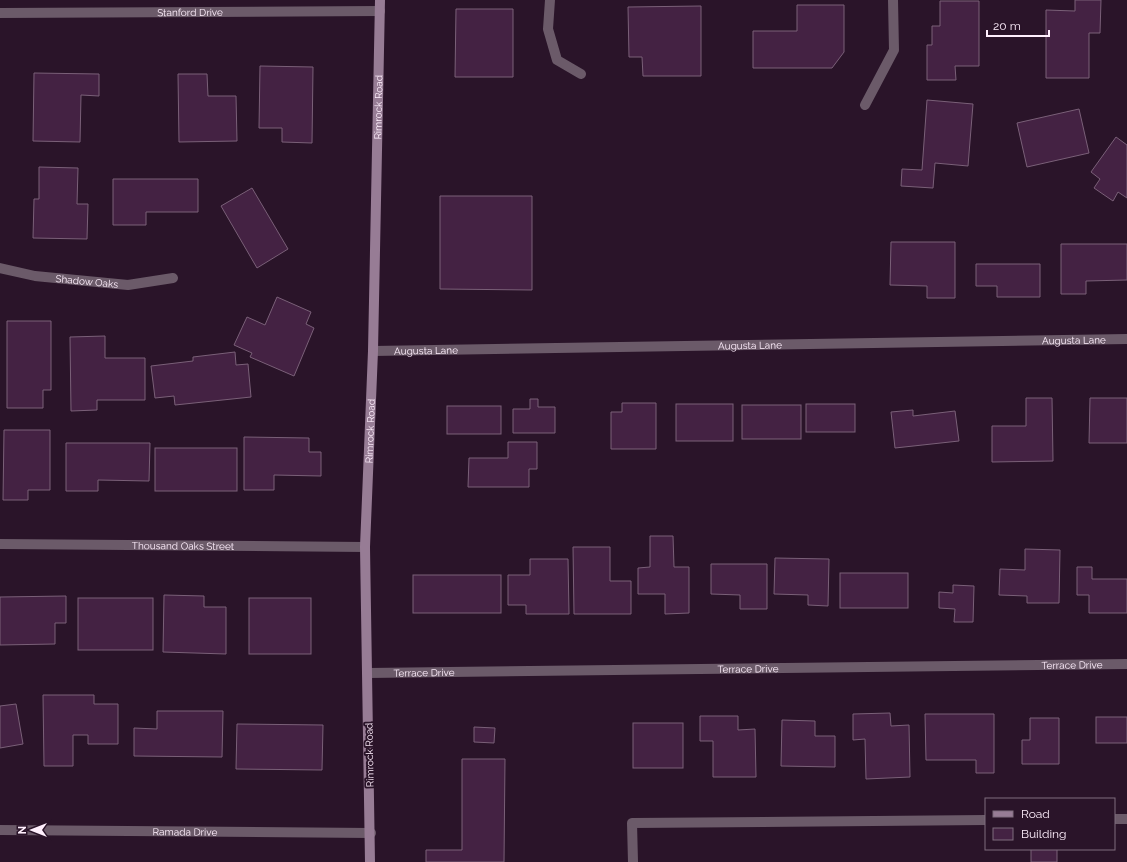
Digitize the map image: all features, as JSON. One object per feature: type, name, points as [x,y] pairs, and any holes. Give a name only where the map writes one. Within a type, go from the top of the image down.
[{"type":"main road","name":"Rimrock Road","points":[[370,862],[365,546],[373,351],[380,0]]},
{"type":"street","points":[[550,0],[548,29],[557,60],[581,74]]},
{"type":"street","points":[[865,105],[894,50],[893,0]]},
{"type":"street","name":"Stanford Drive","points":[[0,13],[380,11]]},
{"type":"street","name":"Shadow Oaks","points":[[0,268],[35,276],[128,285],[173,278]]},
{"type":"street","name":"Augusta Lane","points":[[373,351],[1127,339]]},
{"type":"street","name":"Thousand Oaks Street","points":[[0,544],[365,546]]},
{"type":"street","name":"Terrace Drive","points":[[368,673],[1127,664]]},
{"type":"street","points":[[1115,819],[1127,819]]},
{"type":"street","points":[[633,862],[632,823],[985,820]]},
{"type":"street","name":"Ramada Drive","points":[[0,830],[370,834]]},
{"type":"building","points":[[1075,0],[1101,0],[1100,33],[1089,33],[1089,78],[1046,78],[1046,10],[1075,11]]},
{"type":"building","points":[[940,1],[979,1],[979,66],[955,66],[956,80],[927,80],[927,45],[932,45],[932,26],[940,26]]},
{"type":"building","points":[[797,5],[844,5],[844,52],[832,68],[753,68],[753,31],[797,31]]},
{"type":"building","points":[[701,6],[701,76],[643,76],[642,57],[629,57],[628,7]]},
{"type":"building","points":[[456,9],[513,9],[513,77],[455,77]]},
{"type":"building","points":[[260,66],[313,67],[312,143],[282,142],[282,128],[259,128]]},
{"type":"building","points":[[34,73],[99,74],[99,96],[81,95],[80,142],[33,141]]},
{"type":"building","points":[[178,74],[207,74],[208,96],[236,96],[237,141],[179,142]]},
{"type":"building","points":[[927,100],[973,104],[968,166],[935,163],[933,188],[901,186],[902,169],[922,170]]},
{"type":"building","points":[[1079,109],[1089,153],[1027,167],[1017,123]]},
{"type":"building","points":[[1116,137],[1127,145],[1127,198],[1118,192],[1113,201],[1094,188],[1100,179],[1091,172]]},
{"type":"building","points":[[39,167],[78,168],[77,204],[88,204],[87,239],[33,238],[34,199],[39,199]]},
{"type":"building","points":[[113,179],[198,179],[198,212],[146,212],[146,225],[113,225]]},
{"type":"building","points":[[252,188],[288,249],[257,268],[221,206]]},
{"type":"building","points":[[440,196],[532,196],[532,290],[440,289]]},
{"type":"building","points":[[891,242],[955,242],[955,298],[927,298],[927,286],[890,285]]},
{"type":"building","points":[[1061,244],[1127,244],[1127,280],[1086,281],[1086,294],[1061,294]]},
{"type":"building","points":[[976,264],[1040,264],[1040,297],[997,297],[997,286],[976,286]]},
{"type":"building","points":[[277,297],[311,312],[306,324],[314,328],[294,376],[250,357],[252,353],[234,345],[247,317],[265,325]]},
{"type":"building","points":[[7,321],[51,321],[51,390],[43,390],[43,408],[7,408]]},
{"type":"building","points":[[105,336],[105,358],[145,358],[145,400],[97,400],[97,410],[71,411],[70,337]]},
{"type":"building","points":[[235,352],[236,365],[248,364],[251,397],[175,405],[174,396],[155,398],[151,366],[193,361],[193,357]]},
{"type":"building","points":[[1026,398],[1052,398],[1053,461],[992,462],[992,426],[1026,426]]},
{"type":"building","points":[[1090,398],[1127,398],[1127,443],[1089,443]]},
{"type":"building","points":[[530,399],[538,399],[538,407],[555,407],[555,433],[513,433],[513,409],[530,409]]},
{"type":"building","points":[[622,403],[656,403],[656,449],[611,449],[611,412],[622,412]]},
{"type":"building","points":[[676,404],[733,404],[733,441],[676,441]]},
{"type":"building","points":[[806,404],[855,404],[855,432],[806,432]]},
{"type":"building","points":[[742,405],[801,405],[801,439],[742,439]]},
{"type":"building","points":[[447,406],[501,406],[501,434],[447,434]]},
{"type":"building","points":[[913,410],[913,416],[955,411],[959,441],[895,448],[891,412]]},
{"type":"building","points":[[4,430],[50,430],[50,490],[28,490],[28,500],[3,500]]},
{"type":"building","points":[[244,437],[309,438],[309,452],[321,452],[321,476],[274,475],[274,490],[244,490]]},
{"type":"building","points":[[508,442],[537,442],[537,469],[529,469],[529,487],[468,487],[469,458],[508,458]]},
{"type":"building","points":[[66,443],[150,443],[149,481],[98,480],[98,491],[66,491]]},
{"type":"building","points":[[155,448],[237,448],[237,491],[155,491]]},
{"type":"building","points":[[650,536],[673,536],[674,567],[689,567],[689,613],[665,614],[665,594],[638,594],[638,568],[650,567]]},
{"type":"building","points":[[573,547],[610,547],[610,581],[631,581],[631,614],[574,614]]},
{"type":"building","points":[[1025,549],[1060,550],[1059,603],[1027,603],[1027,596],[999,595],[1000,569],[1025,570]]},
{"type":"building","points":[[775,558],[829,559],[828,606],[808,605],[808,595],[774,594]]},
{"type":"building","points":[[530,559],[568,559],[569,614],[526,614],[526,605],[508,605],[508,575],[530,575]]},
{"type":"building","points":[[711,564],[767,564],[767,609],[740,609],[740,595],[711,594]]},
{"type":"building","points":[[1077,567],[1092,567],[1092,579],[1127,579],[1127,613],[1089,613],[1089,595],[1077,595]]},
{"type":"building","points":[[840,573],[908,573],[908,608],[840,608]]},
{"type":"building","points":[[413,575],[501,575],[501,613],[413,613]]},
{"type":"building","points":[[953,585],[974,586],[973,622],[954,622],[955,609],[939,608],[939,592],[953,593]]},
{"type":"building","points":[[164,595],[204,596],[204,607],[226,607],[226,654],[163,652]]},
{"type":"building","points":[[66,596],[66,623],[55,623],[55,644],[0,645],[0,597]]},
{"type":"building","points":[[78,598],[153,598],[153,650],[78,650]]},
{"type":"building","points":[[249,598],[311,598],[311,654],[249,654]]},
{"type":"building","points":[[43,695],[94,695],[94,704],[118,704],[118,744],[88,744],[88,735],[73,735],[73,766],[44,766]]},
{"type":"building","points":[[16,704],[23,744],[0,748],[0,706]]},
{"type":"building","points":[[157,711],[223,711],[222,757],[134,756],[134,728],[157,729]]},
{"type":"building","points":[[890,713],[891,726],[909,725],[910,777],[866,779],[865,739],[853,740],[853,714]]},
{"type":"building","points":[[925,714],[994,714],[994,773],[976,773],[976,760],[926,760]]},
{"type":"building","points":[[700,716],[738,716],[738,730],[755,729],[756,777],[713,777],[713,741],[700,741]]},
{"type":"building","points":[[1096,717],[1127,717],[1127,743],[1096,743]]},
{"type":"building","points":[[1030,718],[1059,718],[1059,764],[1022,764],[1022,740],[1030,740]]},
{"type":"building","points":[[782,720],[815,721],[815,736],[835,736],[835,767],[781,766]]},
{"type":"building","points":[[633,723],[683,723],[683,768],[633,768]]},
{"type":"building","points":[[237,724],[323,725],[322,770],[236,769]]},
{"type":"building","points":[[474,727],[495,728],[494,743],[474,742]]},
{"type":"building","points":[[462,759],[505,759],[504,862],[426,862],[426,850],[462,850]]},
{"type":"building","points":[[1031,850],[1057,850],[1057,862],[1031,862]]}]
